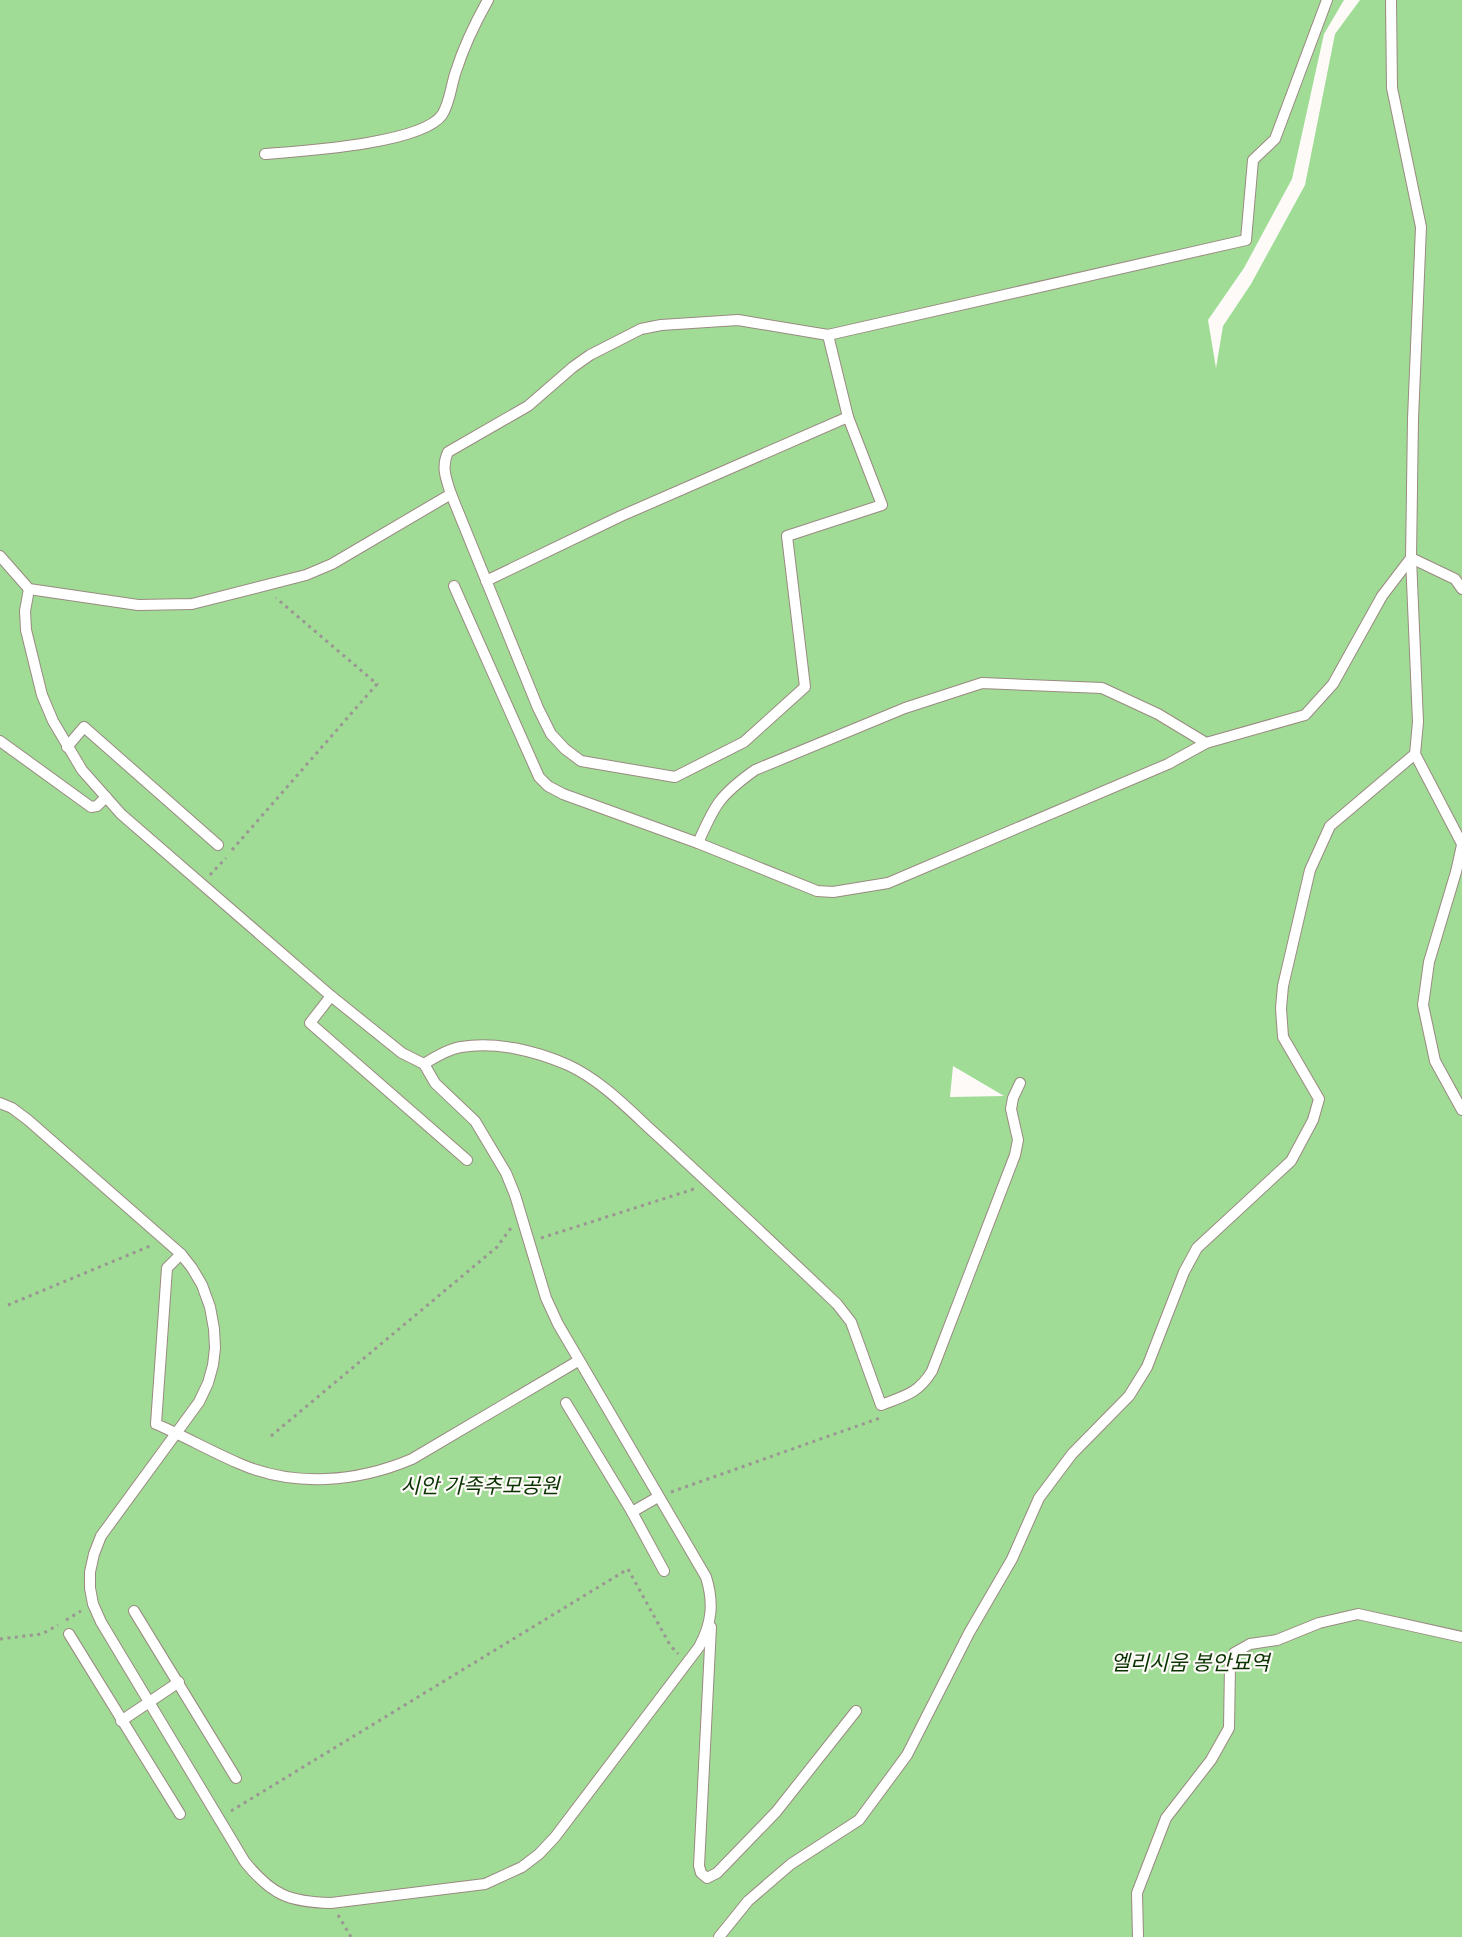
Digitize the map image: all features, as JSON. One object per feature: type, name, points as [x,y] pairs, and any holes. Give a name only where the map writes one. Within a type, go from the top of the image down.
[{"type":"lane","points":[[265,154],[350,146],[422,130],[433,123],[445,108],[465,43],[488,0]]},
{"type":"lane","points":[[828,335],[848,417],[882,505],[787,536],[805,687],[744,742],[675,777],[581,761],[551,734],[538,708],[450,495],[444,471],[444,460],[448,452],[528,406],[590,355],[641,329],[661,325],[738,320],[828,335],[1246,240],[1252,160],[1275,139],[1327,0]]},
{"type":"lane","points":[[1391,0],[1392,88],[1421,226],[1413,419],[1411,558],[1418,722],[1415,754],[1462,845],[1429,962],[1423,1005],[1435,1061],[1462,1110]]},
{"type":"lane","points":[[486,581],[621,516],[848,417]]},
{"type":"lane","points":[[0,556],[29,589],[138,605],[192,604],[306,575],[332,564],[450,495]]},
{"type":"lane","points":[[1411,558],[1455,579],[1462,590]]},
{"type":"lane","points":[[454,586],[539,777],[548,786],[562,794],[698,843],[817,891],[833,892],[888,883],[1168,764],[1206,743],[1305,715],[1333,684],[1382,596],[1411,558]]},
{"type":"lane","points":[[29,589],[25,611],[26,630],[42,695],[52,721],[82,770],[121,814],[331,996],[402,1053],[424,1064],[435,1083],[475,1121],[506,1173],[546,1298],[578,1361],[706,1577],[712,1604],[699,1866],[707,1878],[717,1873],[776,1812],[856,1711]]},
{"type":"lane","points":[[698,843],[714,807],[737,783],[755,770],[906,708],[982,683],[1102,688],[1158,714],[1206,743]]},
{"type":"lane","points":[[67,747],[84,727],[218,845]]},
{"type":"lane","points":[[0,741],[91,807],[97,806],[106,797]]},
{"type":"lane","points":[[719,1937],[748,1901],[791,1864],[859,1820],[907,1755],[969,1633],[1012,1559],[1039,1498],[1072,1454],[1129,1396],[1147,1366],[1184,1272],[1197,1248],[1291,1161],[1313,1120],[1318,1099],[1283,1037],[1281,1008],[1283,986],[1310,870],[1330,826],[1415,754]]},
{"type":"lane","points":[[331,996],[310,1023],[467,1160]]},
{"type":"lane","points":[[424,1064],[459,1047],[519,1049],[569,1065],[593,1079],[710,1184],[837,1304],[851,1322],[881,1405],[914,1392],[924,1384],[932,1371],[1015,1155],[1018,1140],[1011,1109],[1020,1083]]},
{"type":"lane","points":[[0,1103],[28,1120],[165,1239],[192,1268],[210,1306],[215,1348],[208,1383],[199,1402],[178,1433],[101,1536],[90,1572],[93,1604],[101,1622],[245,1862],[272,1890],[292,1899],[310,1903],[331,1903],[485,1884],[522,1867],[539,1854],[555,1837],[687,1664],[706,1635],[711,1618]]},
{"type":"lane","points":[[180,1254],[166,1268],[156,1424],[240,1464],[261,1471],[308,1479],[336,1479],[366,1475],[391,1468],[412,1459],[578,1361]]},
{"type":"lane","points":[[566,1403],[632,1512],[664,1571]]},
{"type":"lane","points":[[632,1512],[658,1497]]},
{"type":"lane","points":[[134,1611],[236,1778]]},
{"type":"lane","points":[[1138,1937],[1137,1893],[1166,1818],[1211,1760],[1229,1728],[1230,1666],[1234,1653],[1250,1644],[1277,1640],[1319,1623],[1358,1614],[1462,1637]]},
{"type":"lane","points":[[69,1634],[180,1814]]},
{"type":"lane","points":[[121,1721],[178,1682]]},
{"type":"path","points":[[202,884],[377,684],[264,587]]},
{"type":"path","points":[[529,1242],[710,1184]]},
{"type":"path","points":[[271,1436],[497,1246],[521,1215]]},
{"type":"path","points":[[8,1305],[165,1239]]},
{"type":"path","points":[[658,1497],[885,1417],[881,1405]]},
{"type":"path","points":[[219,1818],[627,1569],[670,1645],[687,1664]]},
{"type":"path","points":[[0,1639],[42,1634],[93,1604]]},
{"type":"path","points":[[331,1903],[351,1937]]},
{"type":"green space","name":"시안 가족추모공원","points":[[0,0],[1344,0],[1324,34],[1292,179],[1244,268],[1208,320],[1216,368],[1223,326],[1251,284],[1305,185],[1335,34],[1360,0],[1462,0],[1462,1937],[0,1937]],"holes":[[[953,1066],[1004,1096],[950,1097]]]},
{"type":"park label","name":"엘리시움 봉안묘역","points":[[1190,1663]]}]
